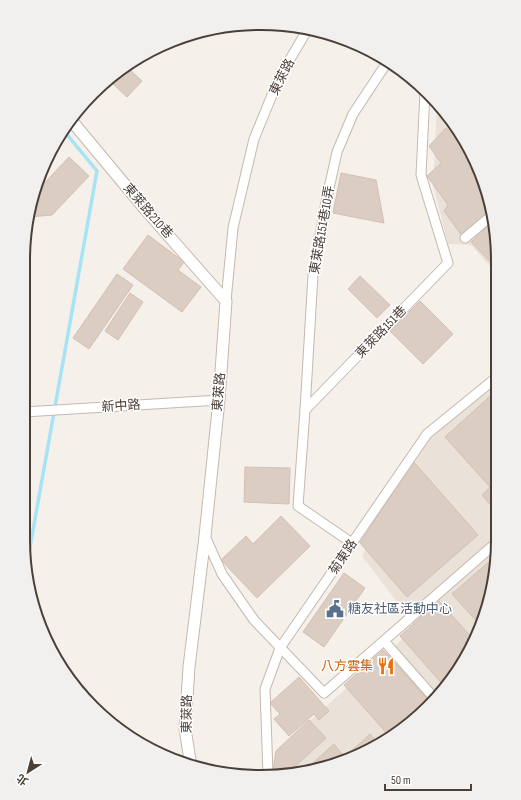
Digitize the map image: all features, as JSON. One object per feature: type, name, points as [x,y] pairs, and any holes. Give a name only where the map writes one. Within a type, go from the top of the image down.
[{"type":"street","name":"東萊路","points":[[190,759],[185,729],[189,667],[205,536],[219,400],[233,228],[254,138],[279,78],[305,34]]},
{"type":"street","name":"東萊路151巷10弄","points":[[305,410],[313,275],[327,194],[338,152],[353,114],[385,66]]},
{"type":"street","name":"東萊路151巷","points":[[305,410],[448,263],[421,175],[425,100]]},
{"type":"street","name":"東萊路210巷","points":[[75,124],[145,209],[226,301]]},
{"type":"street","points":[[465,238],[487,219]]},
{"type":"street","name":"菊東路","points":[[268,770],[265,689],[280,648],[427,434],[491,382]]},
{"type":"street","name":"新中路","points":[[30,412],[219,400]]},
{"type":"street","points":[[305,410],[298,506],[352,543]]},
{"type":"street","points":[[205,536],[222,574],[254,620],[324,693],[491,547]]},
{"type":"street","points":[[384,641],[431,694]]},
{"type":"shaded area","points":[[437,112],[460,145],[479,186],[487,216],[491,245],[491,267],[471,245],[448,244],[433,185]]},
{"type":"shaded area","points":[[491,387],[491,555],[487,584],[479,614],[467,641],[452,668],[434,691],[412,713],[389,731],[362,746],[335,758],[305,766],[271,770],[280,747],[416,627],[362,556],[435,427]]},
{"type":"building","points":[[130,70],[142,81],[127,97],[113,84]]},
{"type":"building","points":[[446,128],[455,137],[460,145],[479,186],[487,214],[462,236],[444,211],[448,205],[427,176],[441,163],[429,146]]},
{"type":"building","points":[[69,157],[89,176],[52,215],[34,217],[42,185]]},
{"type":"building","points":[[341,173],[376,180],[384,223],[333,213]]},
{"type":"building","points":[[488,226],[491,245],[491,263],[471,242]]},
{"type":"building","points":[[148,235],[184,262],[178,270],[201,287],[182,312],[123,269]]},
{"type":"building","points":[[117,274],[133,285],[89,349],[73,338]]},
{"type":"building","points":[[360,276],[390,305],[377,318],[348,289]]},
{"type":"building","points":[[130,293],[143,302],[118,340],[105,331]]},
{"type":"building","points":[[420,301],[453,334],[423,364],[390,331]]},
{"type":"building","points":[[491,395],[491,505],[482,495],[490,487],[445,437]]},
{"type":"building","points":[[413,461],[478,535],[407,597],[360,543]]},
{"type":"building","points":[[245,467],[290,468],[289,504],[244,502]]},
{"type":"building","points":[[281,516],[310,546],[257,598],[221,560],[246,536],[253,544]]},
{"type":"building","points":[[490,561],[487,584],[476,621],[452,594]]},
{"type":"building","name":"糖友社區活動中心","points":[[344,573],[365,588],[324,647],[303,632]]},
{"type":"building","points":[[439,601],[470,635],[460,655],[441,682],[400,636]]},
{"type":"building","points":[[383,650],[427,698],[412,713],[386,733],[344,685]]},
{"type":"building","points":[[299,677],[329,711],[319,720],[314,714],[289,736],[274,719],[280,714],[270,703]]},
{"type":"building","points":[[309,720],[326,738],[294,768],[273,770],[276,751]]},
{"type":"building","points":[[370,734],[375,740],[362,746],[352,751]]},
{"type":"building","points":[[334,744],[343,755],[335,758],[311,764]]},
{"type":"waterway","points":[[30,547],[97,171],[67,135]]},
{"type":"place","name":"糖友社區活動中心","points":[[335,609]]},
{"type":"place","name":"八方雲集","points":[[386,666]]}]
